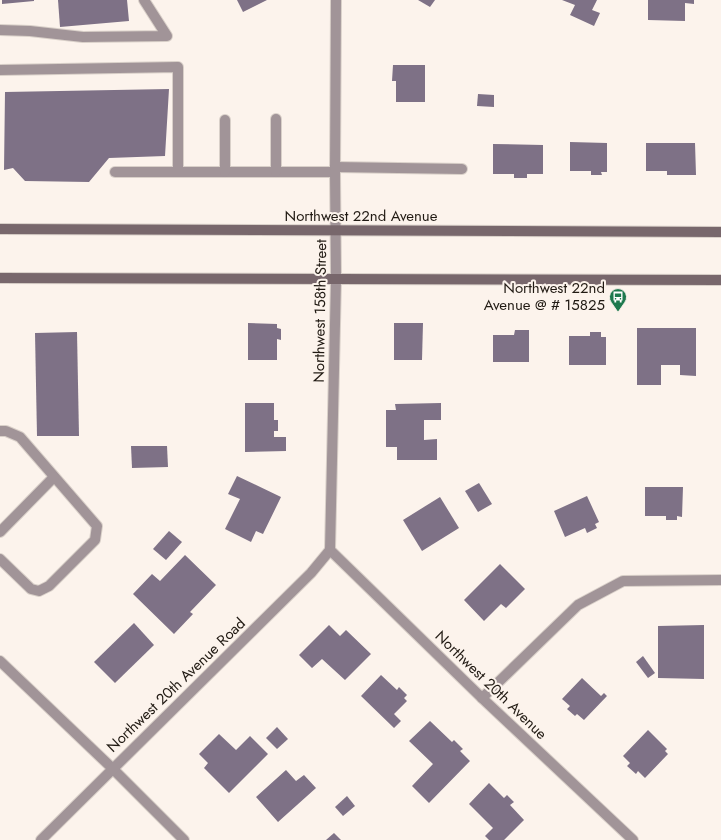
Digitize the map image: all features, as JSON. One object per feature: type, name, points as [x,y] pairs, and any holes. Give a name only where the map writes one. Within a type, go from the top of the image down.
[{"type":"main road","name":"Northwest 22nd Avenue","points":[[0,229],[721,232]]},
{"type":"main road","points":[[0,278],[721,280]]},
{"type":"street","points":[[0,30],[30,31],[83,37],[167,36],[144,0]]},
{"type":"street","name":"Northwest 158th Street","points":[[330,550],[336,279],[336,0]]},
{"type":"street","points":[[0,70],[178,67],[178,172]]},
{"type":"street","points":[[276,119],[276,172]]},
{"type":"street","points":[[225,172],[226,120]]},
{"type":"street","points":[[115,172],[276,172],[462,168]]},
{"type":"street","points":[[0,431],[6,431],[20,437],[97,526],[95,540],[49,586],[40,591],[31,589],[0,559]]},
{"type":"street","points":[[0,532],[54,477]]},
{"type":"street","name":"Northwest 20th Avenue","points":[[330,550],[482,698],[632,840]]},
{"type":"street","name":"Northwest 20th Avenue Road","points":[[41,840],[112,768],[311,573],[330,550]]},
{"type":"street","points":[[482,698],[578,605],[623,581],[721,580]]},
{"type":"street","points":[[0,660],[184,840]]},
{"type":"building","points":[[2,0],[34,0],[34,1],[2,4]]},
{"type":"building","points":[[58,0],[127,0],[129,21],[60,27]]},
{"type":"building","points":[[237,0],[267,0],[243,12]]},
{"type":"building","points":[[418,0],[435,0],[430,7]]},
{"type":"building","points":[[562,0],[597,0],[592,10],[600,13],[594,26],[570,15],[575,5]]},
{"type":"building","points":[[648,0],[694,0],[694,4],[685,3],[685,21],[648,20]]},
{"type":"building","points":[[393,65],[425,65],[425,102],[396,102],[396,81],[392,81]]},
{"type":"building","points":[[169,89],[165,156],[109,158],[89,182],[25,181],[13,168],[4,170],[5,92]]},
{"type":"building","points":[[478,94],[494,95],[494,107],[477,106]]},
{"type":"building","points":[[570,142],[607,143],[607,172],[601,172],[602,175],[591,175],[591,171],[570,171]]},
{"type":"building","points":[[646,143],[695,143],[696,175],[667,175],[667,171],[646,171]]},
{"type":"building","points":[[493,144],[543,145],[543,174],[527,174],[527,178],[514,178],[514,174],[493,174]]},
{"type":"building","points":[[248,323],[277,324],[277,328],[281,329],[281,340],[277,339],[277,360],[248,360]]},
{"type":"building","points":[[394,323],[423,323],[422,360],[394,360]]},
{"type":"building","points":[[637,328],[696,328],[696,376],[680,375],[680,365],[661,365],[661,385],[637,385]]},
{"type":"building","points":[[515,330],[529,330],[529,362],[493,362],[493,335],[514,335]]},
{"type":"building","points":[[77,332],[79,436],[37,436],[35,333]]},
{"type":"building","points":[[590,332],[601,332],[601,337],[606,337],[606,365],[569,365],[569,336],[590,336]]},
{"type":"building","points":[[245,403],[274,403],[274,420],[278,420],[278,431],[274,431],[274,437],[286,437],[286,451],[245,452]]},
{"type":"building","points":[[441,403],[441,420],[424,420],[424,440],[437,439],[437,460],[397,460],[397,447],[386,447],[386,410],[396,410],[395,404]]},
{"type":"building","points":[[131,446],[167,446],[168,467],[132,468]]},
{"type":"building","points":[[237,476],[281,497],[263,534],[256,531],[251,542],[225,529],[240,499],[228,494]]},
{"type":"building","points":[[479,483],[492,504],[478,512],[465,491]]},
{"type":"building","points":[[645,487],[683,487],[682,517],[677,516],[677,520],[666,520],[666,516],[645,516]]},
{"type":"building","points":[[587,496],[599,522],[595,524],[597,528],[587,533],[585,528],[565,537],[554,511]]},
{"type":"building","points":[[440,497],[459,528],[422,551],[403,520]]},
{"type":"building","points":[[169,531],[182,542],[166,560],[153,549]]},
{"type":"building","points":[[185,555],[216,585],[190,612],[193,614],[174,634],[133,594],[152,574],[160,581]]},
{"type":"building","points":[[500,564],[525,589],[506,608],[501,604],[484,621],[464,600]]},
{"type":"building","points":[[134,623],[154,645],[115,683],[94,662]]},
{"type":"building","points":[[329,625],[340,636],[346,630],[371,654],[345,680],[322,659],[312,668],[299,655]]},
{"type":"building","points":[[704,625],[704,679],[658,678],[658,626]]},
{"type":"building","points":[[643,656],[655,673],[648,678],[636,662]]},
{"type":"building","points":[[381,675],[397,690],[399,687],[407,695],[404,698],[407,701],[394,714],[401,721],[394,728],[361,696]]},
{"type":"building","points":[[582,678],[601,696],[604,693],[607,696],[584,720],[577,714],[575,716],[567,709],[570,706],[562,699]]},
{"type":"building","points":[[430,721],[452,742],[454,740],[463,749],[460,751],[470,761],[429,803],[412,786],[433,764],[409,741]]},
{"type":"building","points":[[277,727],[288,739],[277,749],[266,738]]},
{"type":"building","points":[[648,730],[667,749],[665,751],[668,754],[645,778],[638,771],[636,774],[627,766],[630,763],[623,756]]},
{"type":"building","points":[[219,734],[236,750],[250,736],[268,754],[229,793],[204,768],[208,763],[199,754]]},
{"type":"building","points":[[286,770],[296,781],[304,775],[316,788],[278,822],[256,797]]},
{"type":"building","points":[[489,783],[504,798],[507,795],[514,802],[510,805],[524,820],[504,840],[489,840],[485,836],[493,828],[469,804]]},
{"type":"building","points":[[347,796],[355,806],[343,816],[335,807]]},
{"type":"building","points":[[334,833],[341,840],[326,840]]},
{"type":"place","name":"Northwest 22nd Avenue @ # 15825","points":[[618,312]]}]
